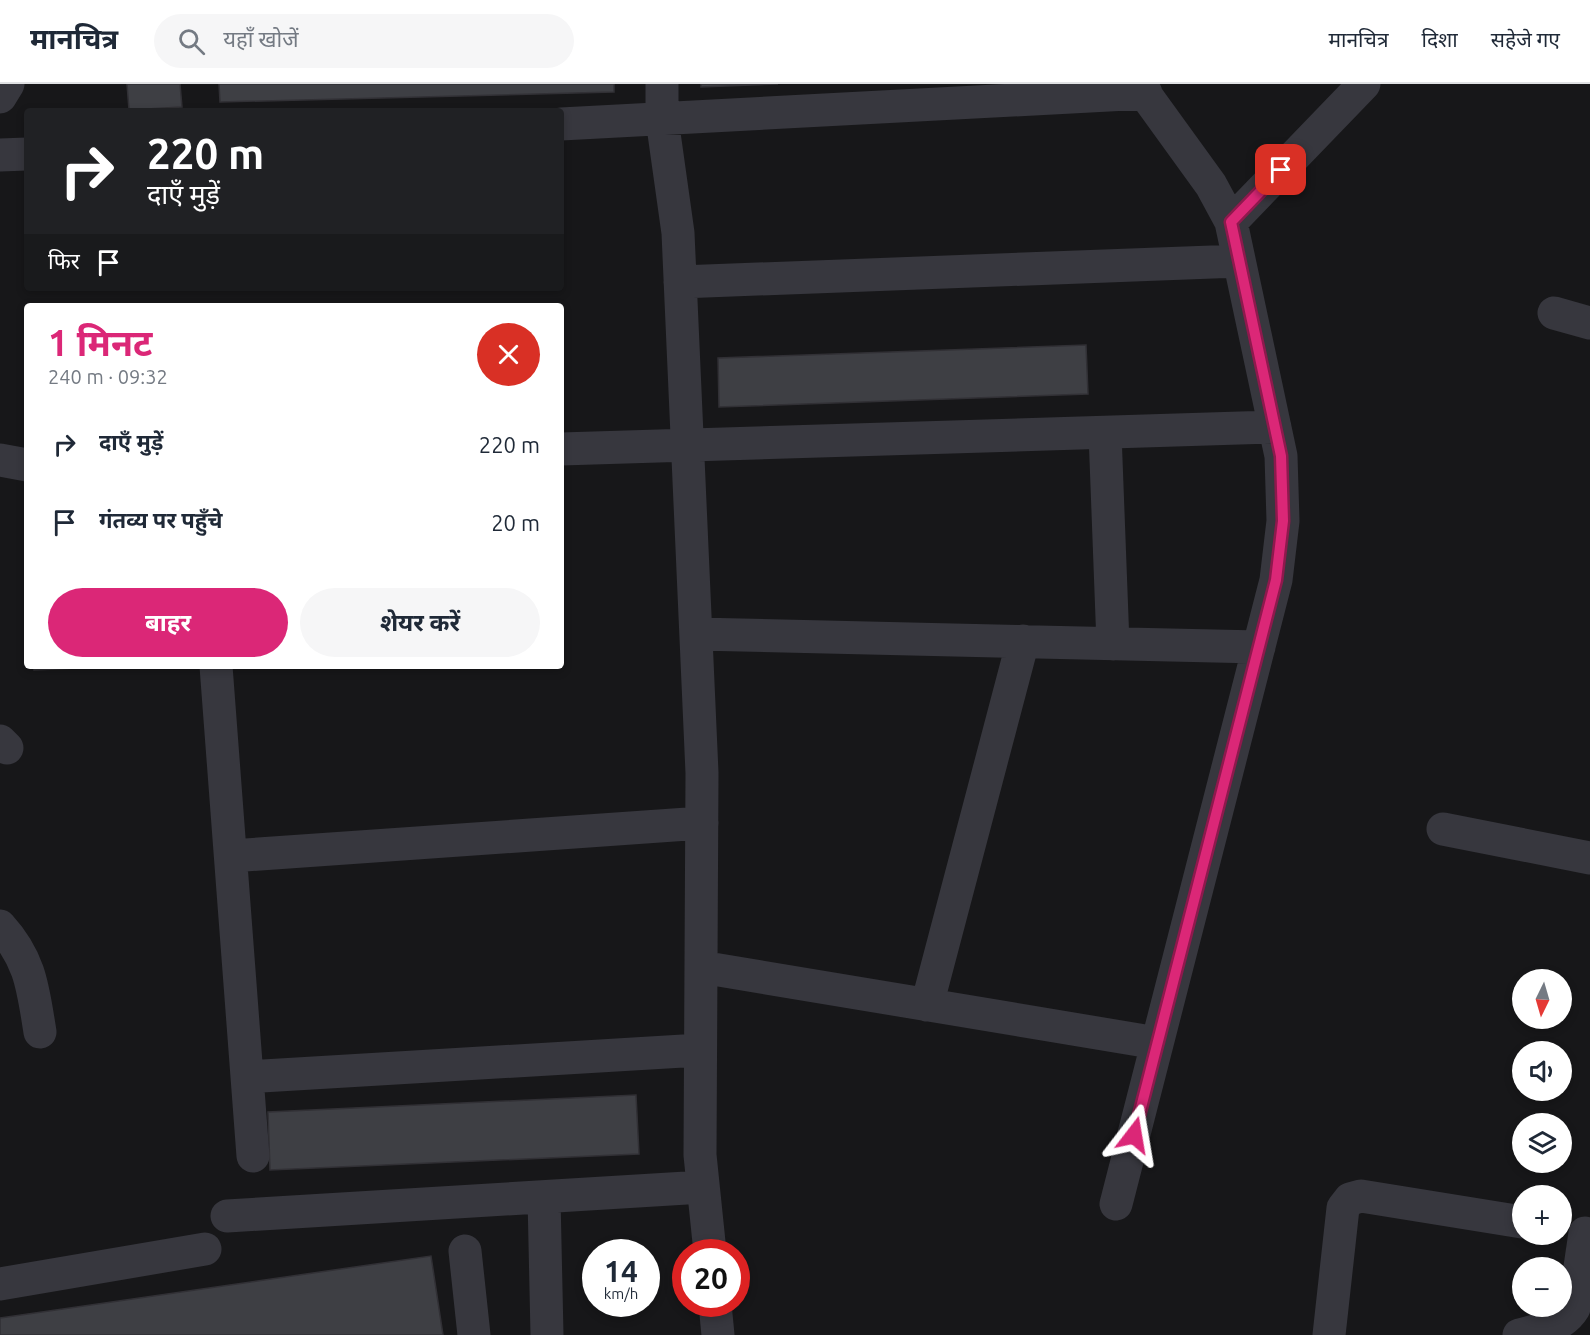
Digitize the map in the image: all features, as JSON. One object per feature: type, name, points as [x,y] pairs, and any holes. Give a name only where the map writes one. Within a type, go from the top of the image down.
[{"type":"street","points":[[0,97],[8,84]]},
{"type":"street","points":[[662,84],[662,119],[678,233],[696,634],[702,822],[700,1155],[709,1239]]},
{"type":"street","points":[[1231,222],[1364,84]]},
{"type":"street","points":[[564,124],[1142,89],[1211,185],[1231,222],[1281,456],[1283,521],[1276,580],[1116,1204]]},
{"type":"street","points":[[0,155],[24,154]]},
{"type":"street","points":[[680,282],[1239,261]]},
{"type":"street","points":[[1554,313],[1590,323]]},
{"type":"street","points":[[564,449],[1275,427]]},
{"type":"street","points":[[1104,433],[1113,644]]},
{"type":"street","points":[[0,460],[24,464]]},
{"type":"street","points":[[696,634],[1259,647]]},
{"type":"street","points":[[927,1005],[1023,641]]},
{"type":"street","points":[[216,669],[253,1156]]},
{"type":"street","points":[[231,856],[702,822]]},
{"type":"street","points":[[1443,829],[1590,858]]},
{"type":"street","points":[[0,926],[13,940],[31,975],[40,1032]]},
{"type":"street","points":[[701,967],[1157,1043]]},
{"type":"street","points":[[247,1077],[700,1050]]},
{"type":"street","points":[[227,1216],[703,1187]]},
{"type":"street","points":[[1329,1335],[1343,1208],[1350,1199],[1361,1196],[1512,1220]]},
{"type":"street","points":[[544,1197],[547,1335]]},
{"type":"street","points":[[1519,1335],[1559,1324],[1568,1319],[1574,1308],[1579,1232]]},
{"type":"street","points":[[0,1284],[204,1249]]},
{"type":"street","points":[[465,1251],[474,1335]]},
{"type":"street","points":[[716,1317],[718,1335]]},
{"type":"building","points":[[127,84],[180,84],[182,107],[129,108]]},
{"type":"building","points":[[219,84],[614,84],[614,92],[220,102]]},
{"type":"building","points":[[701,84],[778,84],[701,87]]},
{"type":"building","points":[[1086,345],[1088,394],[719,407],[718,358]]},
{"type":"building","points":[[636,1095],[639,1154],[270,1170],[268,1112]]},
{"type":"building","points":[[431,1256],[443,1335],[0,1335],[0,1318]]},
{"type":"route","points":[[1134,1135],[1276,580],[1283,521],[1281,456],[1231,222],[1281,170]]}]
